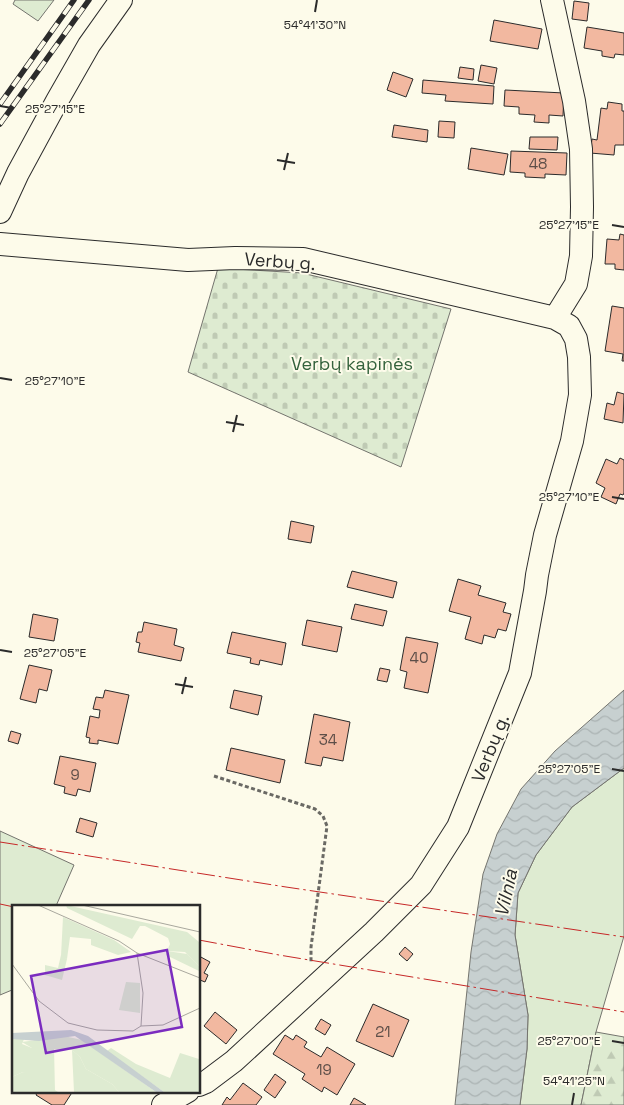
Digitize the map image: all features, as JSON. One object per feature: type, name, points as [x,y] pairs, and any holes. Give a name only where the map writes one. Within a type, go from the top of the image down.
[{"type":"street","points":[[0,212],[18,173],[57,101],[89,46],[120,0]]},
{"type":"street","points":[[552,0],[574,101],[581,149],[582,188],[581,256],[576,284],[555,318]]},
{"type":"street","name":"Verbų g.","points":[[0,244],[188,260],[235,258],[303,259],[555,318],[569,326],[576,338],[579,357],[580,395],[572,441],[541,555],[520,673],[458,828],[421,885],[374,932],[234,1061],[200,1085]]},
{"type":"street","points":[[163,1105],[186,1092]]},
{"type":"path","points":[[214,776],[315,809],[323,816],[327,826],[311,947],[313,988]]},
{"type":"green space","points":[[15,0],[54,0],[38,21],[13,4]]},
{"type":"green space","name":"Verbų kapinės","points":[[218,268],[302,273],[451,309],[401,467],[188,372]]},
{"type":"green space","points":[[624,768],[624,936],[596,1032],[581,1105],[520,1105],[527,1049],[528,1015],[515,935],[518,893],[536,855],[572,807]]},
{"type":"green space","points":[[0,831],[74,865],[56,905],[12,905],[12,990],[0,995]]},
{"type":"green space","points":[[596,1032],[624,1037],[624,1105],[581,1105]]},
{"type":"water","name":"Vilnia","points":[[624,690],[624,768],[572,807],[536,855],[518,893],[515,935],[528,1015],[527,1049],[520,1105],[455,1105],[471,952],[483,874],[497,834],[521,789],[555,751]]},
{"type":"building","points":[[574,1],[589,3],[587,21],[572,19]]},
{"type":"building","points":[[494,20],[542,29],[538,49],[490,41]]},
{"type":"building","points":[[587,27],[624,33],[624,55],[615,54],[614,58],[602,56],[602,51],[584,48]]},
{"type":"building","points":[[481,65],[497,68],[494,84],[478,81]]},
{"type":"building","points":[[460,67],[474,69],[473,80],[458,78]]},
{"type":"building","points":[[393,72],[413,79],[406,97],[387,90]]},
{"type":"building","points":[[423,80],[494,86],[493,104],[445,101],[446,95],[422,93]]},
{"type":"building","points":[[505,90],[564,93],[563,116],[549,115],[549,123],[534,122],[535,115],[519,114],[519,107],[504,106]]},
{"type":"building","points":[[608,102],[622,104],[622,111],[624,111],[624,145],[615,145],[614,155],[590,153],[592,139],[597,140],[601,108],[607,109]]},
{"type":"building","points":[[439,121],[455,122],[454,138],[438,137]]},
{"type":"building","points":[[394,125],[428,130],[427,142],[392,137]]},
{"type":"building","points":[[530,137],[558,137],[557,150],[529,149]]},
{"type":"building","points":[[471,148],[508,154],[504,175],[468,169]]},
{"type":"building","points":[[511,151],[567,153],[566,175],[545,174],[545,178],[525,177],[525,173],[510,172]]},
{"type":"building","points":[[620,234],[624,235],[624,270],[615,269],[615,264],[605,264],[607,239],[619,240]]},
{"type":"building","points":[[612,306],[624,308],[624,361],[622,361],[623,354],[605,351]]},
{"type":"building","points":[[617,392],[624,394],[623,423],[604,419],[607,403],[614,405]]},
{"type":"building","points":[[620,458],[624,460],[624,493],[623,495],[620,494],[616,504],[601,497],[605,488],[596,483],[606,459],[617,464]]},
{"type":"building","points":[[291,521],[314,526],[311,543],[288,539]]},
{"type":"building","points":[[352,571],[397,582],[393,598],[347,587]]},
{"type":"building","points":[[458,579],[481,586],[478,595],[506,603],[503,612],[511,614],[506,631],[498,629],[495,638],[484,635],[482,644],[465,639],[471,617],[449,611]]},
{"type":"building","points":[[355,604],[387,611],[383,626],[351,619]]},
{"type":"building","points":[[33,614],[58,619],[54,641],[29,637]]},
{"type":"building","points":[[307,620],[342,627],[337,652],[302,645]]},
{"type":"building","points":[[144,622],[177,629],[174,645],[184,648],[181,661],[138,652],[140,643],[136,642],[138,632],[142,632]]},
{"type":"building","points":[[232,632],[286,643],[282,665],[260,660],[259,665],[250,663],[251,658],[227,653]]},
{"type":"building","points":[[406,637],[438,643],[428,693],[404,688],[407,672],[400,670]]},
{"type":"building","points":[[29,665],[52,670],[47,691],[39,689],[36,703],[20,699]]},
{"type":"building","points":[[380,668],[390,670],[387,682],[377,680]]},
{"type":"building","points":[[105,690],[129,695],[118,744],[98,740],[98,744],[89,743],[90,738],[86,737],[90,716],[99,718],[100,710],[93,709],[96,697],[103,698]]},
{"type":"building","points":[[234,690],[262,696],[258,715],[230,708]]},
{"type":"building","points":[[314,714],[350,722],[343,761],[323,757],[321,766],[305,763]]},
{"type":"building","points":[[11,731],[21,734],[18,744],[8,741]]},
{"type":"building","points":[[231,748],[285,760],[280,783],[226,770]]},
{"type":"building","points":[[60,756],[96,763],[90,792],[78,789],[76,796],[64,793],[65,787],[54,784]]},
{"type":"building","points":[[80,818],[97,823],[93,837],[76,832]]},
{"type":"building","points":[[405,947],[413,954],[407,961],[399,954]]},
{"type":"building","points":[[200,957],[210,962],[204,973],[208,975],[205,982],[200,980]]},
{"type":"building","points":[[373,1004],[409,1020],[393,1057],[356,1041]]},
{"type":"building","points":[[215,1012],[237,1030],[226,1044],[204,1026]]},
{"type":"building","points":[[321,1019],[331,1025],[325,1035],[315,1029]]},
{"type":"building","points":[[285,1035],[293,1040],[296,1035],[307,1042],[304,1047],[321,1057],[327,1047],[355,1064],[337,1095],[324,1087],[322,1092],[302,1079],[305,1074],[273,1054]]},
{"type":"building","points":[[275,1074],[286,1082],[275,1098],[264,1090]]},
{"type":"building","points":[[243,1083],[262,1097],[256,1105],[222,1105],[227,1097],[230,1100]]},
{"type":"building","points":[[38,1092],[72,1092],[64,1105],[52,1105],[36,1095]]},
{"type":"building","points":[[354,1098],[366,1105],[350,1105]]},
{"type":"railway","points":[[0,104],[74,0]]},
{"type":"railway","points":[[0,124],[89,0]]},
{"type":"power","points":[[0,842],[624,937]]},
{"type":"power","points":[[0,904],[12,907]]},
{"type":"power","points":[[200,940],[624,1012]]}]
